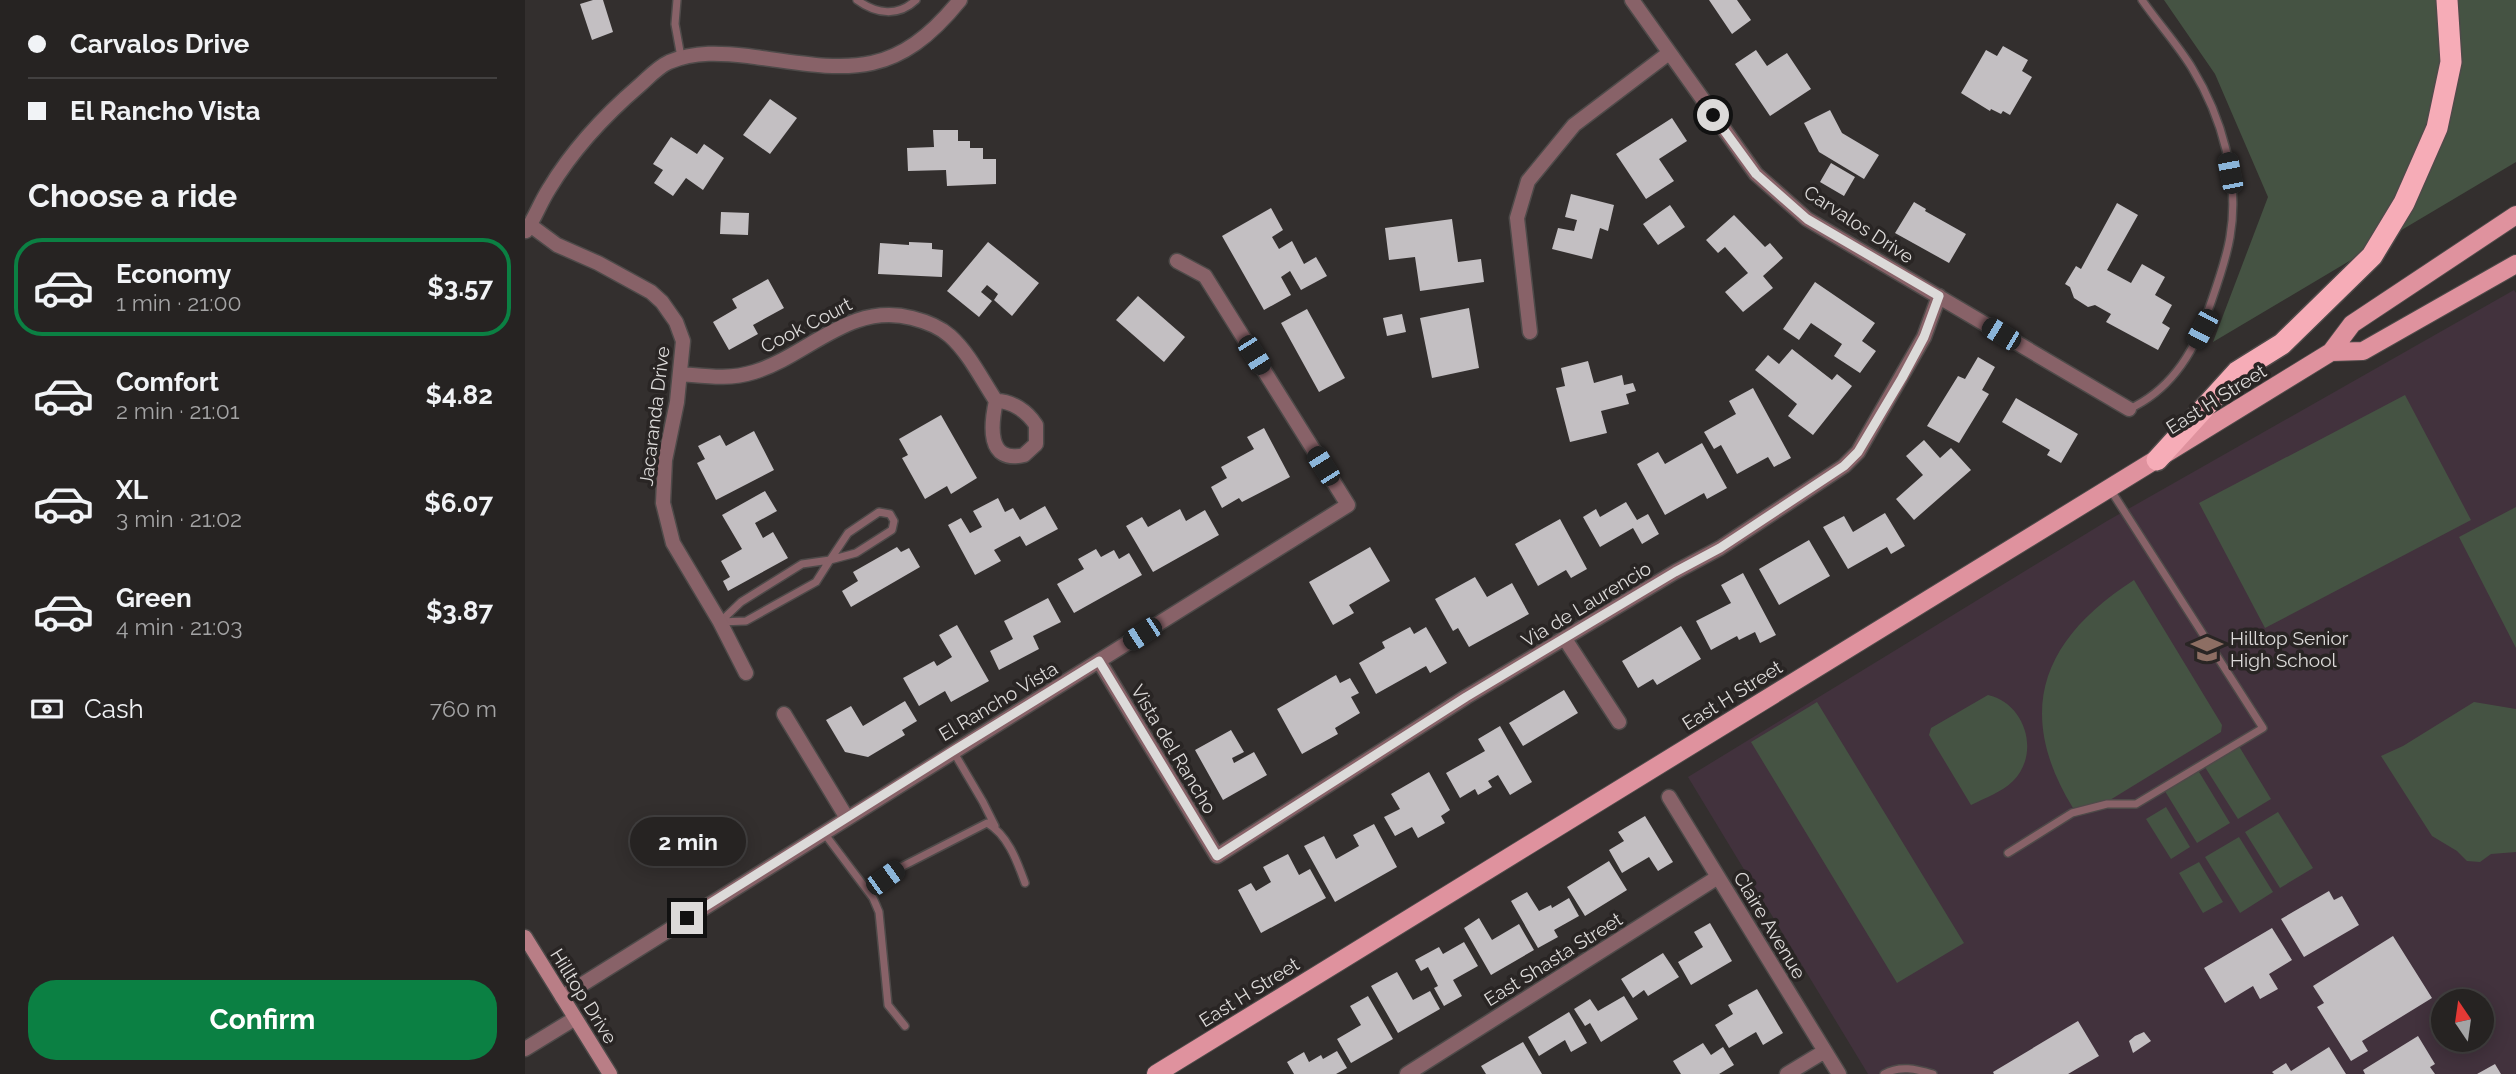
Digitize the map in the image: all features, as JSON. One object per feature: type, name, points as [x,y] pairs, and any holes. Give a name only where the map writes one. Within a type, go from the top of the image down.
[{"type":"highway","points":[[2157,460],[2237,372],[2282,344],[2372,256],[2404,203],[2437,128],[2451,62],[2447,0]]},
{"type":"main road","name":"East H Street","points":[[1156,1074],[2331,352],[2352,324],[2516,215]]},
{"type":"main road","name":"East H Street","points":[[2331,352],[2363,351],[2516,264]]},
{"type":"main road","name":"Hilltop Drive","points":[[525,937],[610,1074]]},
{"type":"street","points":[[528,229],[548,190],[573,152],[625,97],[667,63],[704,53],[832,68],[859,66],[889,58],[911,47],[943,21],[960,0]]},
{"type":"street","name":"Carvalos Drive","points":[[1632,0],[1756,174],[1807,219],[2129,409]]},
{"type":"street","points":[[1530,332],[1517,218],[1528,181],[1574,125],[1669,53]]},
{"type":"street","name":"Jacaranda Drive","points":[[528,229],[599,263],[651,292],[676,322],[683,341],[681,374],[665,460],[663,503],[673,544],[720,622],[746,673]]},
{"type":"street","name":"El Rancho Vista","points":[[562,997],[1347,505],[1205,276],[1177,261]]},
{"type":"street","name":"Via de Laurencio","points":[[1217,856],[1466,697],[1720,548],[1844,466],[1858,452],[1904,374],[1924,337],[1939,296]]},
{"type":"street","name":"Cook Court","points":[[681,374],[729,378],[756,372],[854,319],[870,315],[896,315],[920,320],[948,334],[959,345],[996,401]]},
{"type":"street","points":[[1565,639],[1619,722]]},
{"type":"street","name":"Vista del Rancho","points":[[1099,661],[1217,856]]},
{"type":"street","points":[[784,714],[847,818]]},
{"type":"street","name":"Claire Avenue","points":[[1669,797],[1839,1074]]},
{"type":"street","name":"East Shasta Street","points":[[1407,1074],[1718,877]]},
{"type":"street","points":[[525,1049],[574,1019]]},
{"type":"street","points":[[1787,1074],[1825,1051]]},
{"type":"lane","points":[[677,0],[675,24],[681,58]]},
{"type":"lane","points":[[857,0],[882,12],[904,9],[916,0]]},
{"type":"lane","points":[[2129,409],[2147,401],[2164,388],[2187,358],[2202,329],[2230,236],[2233,189],[2218,124],[2207,98],[2192,68],[2142,0]]},
{"type":"lane","points":[[2007,853],[2072,813],[2107,804],[2136,804],[2263,728],[2110,488]]},
{"type":"lane","points":[[720,622],[741,602],[802,564],[830,560],[856,553],[892,530],[894,521],[890,514],[879,512],[848,533],[830,560],[816,582],[746,621],[720,622]]},
{"type":"lane","points":[[953,751],[995,827],[1014,854],[1025,883]]},
{"type":"lane","points":[[868,891],[903,866],[969,831],[987,823],[995,827]]},
{"type":"lane","points":[[824,832],[868,891],[879,912],[888,1005],[905,1026]]},
{"type":"lane","points":[[1884,1074],[1894,1068],[1909,1068],[1933,1074]]},
{"type":"shaded area","name":"Hilltop Senior High School","points":[[2514,290],[2516,293],[2516,1074],[1868,1074],[1688,777],[2107,521]]},
{"type":"green space","points":[[2164,0],[2516,0],[2516,162],[2213,342],[2268,197],[2215,74]]},
{"type":"green space","points":[[2405,395],[2471,520],[2265,628],[2199,503]]},
{"type":"green space","points":[[2516,507],[2516,648],[2459,537]]},
{"type":"green space","points":[[2134,580],[2222,725],[2221,732],[2110,800],[2073,808],[2055,773],[2045,740],[2042,709],[2047,680],[2059,653],[2077,627]]},
{"type":"green space","points":[[1988,695],[2001,700],[2020,718],[2025,730],[2026,757],[2021,770],[2009,785],[1971,805],[1929,735],[1931,728]]},
{"type":"green space","points":[[1817,702],[1964,943],[1897,983],[1751,742]]},
{"type":"green space","points":[[2474,702],[2516,709],[2516,852],[2491,854],[2480,862],[2467,861],[2457,851],[2432,836],[2381,756],[2403,746]]},
{"type":"green space","points":[[2237,743],[2271,799],[2238,819],[2203,764]]},
{"type":"green space","points":[[2196,767],[2230,823],[2197,843],[2163,788]]},
{"type":"green space","points":[[2166,807],[2190,847],[2171,859],[2146,819]]},
{"type":"green space","points":[[2278,812],[2313,868],[2280,888],[2245,832]]},
{"type":"green space","points":[[2239,837],[2273,892],[2240,913],[2205,857]]},
{"type":"green space","points":[[2199,862],[2223,902],[2203,913],[2179,873]]},
{"type":"building","points":[[603,0],[613,32],[592,40],[580,4]]},
{"type":"building","points":[[1709,0],[1737,0],[1751,20],[1732,34]]},
{"type":"building","points":[[2003,46],[2028,60],[2022,71],[2032,77],[2010,115],[2003,111],[2001,114],[1991,109],[1990,111],[1961,93],[1986,50],[1997,56]]},
{"type":"building","points":[[1756,50],[1767,66],[1787,53],[1811,89],[1770,116],[1735,64]]},
{"type":"building","points":[[770,99],[797,118],[770,154],[743,135]]},
{"type":"building","points":[[1830,110],[1842,133],[1879,155],[1864,179],[1819,152],[1804,123]]},
{"type":"building","points":[[1672,118],[1687,141],[1659,159],[1674,181],[1646,199],[1616,154]]},
{"type":"building","points":[[933,130],[958,130],[958,141],[970,141],[970,148],[983,148],[983,159],[996,159],[996,184],[947,186],[946,170],[908,171],[907,148],[934,147]]},
{"type":"building","points":[[671,137],[697,154],[704,144],[724,158],[703,190],[686,178],[673,196],[654,183],[663,170],[653,164]]},
{"type":"building","points":[[1831,163],[1855,177],[1844,196],[1820,182]]},
{"type":"building","points":[[1571,194],[1614,205],[1608,231],[1600,228],[1592,259],[1552,249],[1558,228],[1574,231],[1577,220],[1565,217]]},
{"type":"building","points":[[1914,202],[1966,234],[1949,263],[1895,233]]},
{"type":"building","points":[[2117,203],[2138,215],[2107,270],[2131,283],[2142,264],[2165,277],[2155,295],[2172,305],[2162,323],[2170,328],[2158,350],[2106,322],[2111,314],[2095,305],[2088,307],[2074,298],[2070,287],[2065,284],[2076,266],[2081,269]]},
{"type":"building","points":[[1670,205],[1685,227],[1658,245],[1643,224]]},
{"type":"building","points":[[1271,208],[1283,230],[1272,237],[1279,249],[1292,241],[1304,264],[1316,257],[1327,276],[1301,290],[1290,271],[1281,277],[1291,295],[1264,310],[1222,236]]},
{"type":"building","points":[[721,212],[749,213],[748,235],[720,234]]},
{"type":"building","points":[[1734,215],[1765,247],[1770,243],[1783,258],[1763,276],[1773,288],[1743,312],[1725,292],[1748,273],[1725,247],[1718,253],[1706,240]]},
{"type":"building","points":[[1452,219],[1458,262],[1481,259],[1484,282],[1420,291],[1415,257],[1389,260],[1385,228]]},
{"type":"building","points":[[909,242],[932,243],[932,249],[943,250],[942,277],[878,274],[880,243],[909,245]]},
{"type":"building","points":[[988,242],[1039,283],[1012,316],[994,300],[998,294],[987,285],[981,292],[992,301],[979,317],[947,291]]},
{"type":"building","points":[[768,279],[784,308],[753,325],[758,334],[729,350],[713,322],[737,308],[732,299]]},
{"type":"building","points":[[1815,282],[1875,323],[1862,341],[1876,351],[1860,373],[1834,356],[1842,344],[1811,323],[1799,340],[1783,329]]},
{"type":"building","points":[[1138,296],[1185,337],[1164,362],[1116,320]]},
{"type":"building","points":[[1469,308],[1479,368],[1432,378],[1420,318]]},
{"type":"building","points":[[1307,309],[1345,378],[1319,392],[1281,323]]},
{"type":"building","points":[[1402,314],[1406,332],[1387,336],[1383,318]]},
{"type":"building","points":[[1792,349],[1832,380],[1837,374],[1852,386],[1813,435],[1788,416],[1797,404],[1755,370],[1768,355],[1779,364]]},
{"type":"building","points":[[1978,357],[1995,367],[1982,390],[1989,394],[1959,443],[1927,426],[1958,376],[1965,379]]},
{"type":"building","points":[[1588,361],[1594,383],[1622,375],[1624,385],[1633,383],[1636,391],[1626,394],[1629,404],[1601,411],[1607,433],[1570,442],[1556,388],[1565,386],[1561,368]]},
{"type":"building","points":[[1753,388],[1791,458],[1774,467],[1768,457],[1737,474],[1721,445],[1714,449],[1704,432],[1736,414],[1729,401]]},
{"type":"building","points":[[2016,398],[2078,434],[2061,463],[2047,455],[2050,450],[2002,422]]},
{"type":"building","points":[[941,415],[977,478],[951,494],[947,486],[925,499],[902,458],[908,455],[899,439]]},
{"type":"building","points":[[1264,428],[1290,477],[1242,502],[1239,498],[1222,508],[1211,487],[1227,478],[1221,467],[1254,449],[1247,437]]},
{"type":"building","points":[[754,431],[774,470],[716,500],[697,463],[705,459],[698,446],[720,435],[726,446]]},
{"type":"building","points":[[1924,440],[1940,458],[1951,448],[1971,470],[1914,520],[1896,499],[1923,475],[1906,456]]},
{"type":"building","points":[[1702,443],[1727,488],[1707,499],[1704,493],[1665,515],[1637,464],[1658,452],[1665,464]]},
{"type":"building","points":[[765,491],[777,511],[755,523],[763,538],[773,532],[788,558],[728,591],[723,581],[730,577],[721,561],[742,549],[722,515]]},
{"type":"building","points":[[998,498],[1005,512],[1013,508],[1020,520],[1045,506],[1058,529],[1026,546],[1020,536],[994,550],[1001,561],[975,575],[948,525],[961,518],[970,533],[982,527],[973,511]]},
{"type":"building","points":[[1626,502],[1637,520],[1648,514],[1659,534],[1642,544],[1633,528],[1600,547],[1583,517],[1596,509],[1600,517]]},
{"type":"building","points":[[1180,509],[1186,521],[1205,510],[1219,535],[1153,572],[1126,526],[1142,517],[1148,527]]},
{"type":"building","points":[[1885,513],[1905,546],[1891,554],[1887,547],[1848,569],[1823,527],[1844,516],[1853,532]]},
{"type":"building","points":[[1560,519],[1587,569],[1571,578],[1566,570],[1538,586],[1515,544]]},
{"type":"building","points":[[1809,540],[1830,576],[1779,605],[1759,569]]},
{"type":"building","points":[[897,547],[901,552],[909,548],[920,567],[851,607],[842,591],[858,581],[853,572]]},
{"type":"building","points":[[1370,547],[1390,581],[1349,605],[1354,613],[1333,625],[1309,582]]},
{"type":"building","points":[[1096,549],[1101,557],[1114,550],[1119,559],[1129,553],[1142,575],[1074,613],[1057,584],[1084,569],[1078,559]]},
{"type":"building","points":[[1743,573],[1776,635],[1760,643],[1755,632],[1739,640],[1737,636],[1711,650],[1696,621],[1731,603],[1721,585]]},
{"type":"building","points":[[1475,577],[1487,597],[1512,583],[1529,614],[1469,647],[1458,628],[1453,631],[1435,599]]},
{"type":"building","points":[[1048,598],[1061,622],[1033,636],[1039,649],[999,670],[990,651],[1013,639],[1004,621]]},
{"type":"building","points":[[957,625],[989,681],[951,702],[945,691],[919,706],[903,678],[934,661],[937,666],[952,657],[939,635]]},
{"type":"building","points":[[1681,626],[1701,659],[1657,685],[1653,679],[1638,688],[1622,661]]},
{"type":"building","points":[[1410,627],[1414,634],[1426,627],[1447,663],[1430,673],[1426,666],[1376,694],[1359,663],[1385,648],[1382,642]]},
{"type":"building","points":[[1336,675],[1340,683],[1350,678],[1359,693],[1351,697],[1360,713],[1335,728],[1338,734],[1302,754],[1277,709]]},
{"type":"building","points":[[1564,690],[1578,713],[1523,746],[1509,723]]},
{"type":"building","points":[[905,701],[917,721],[902,730],[905,735],[868,757],[845,752],[826,720],[851,706],[863,726]]},
{"type":"building","points":[[1500,726],[1532,782],[1510,795],[1498,775],[1488,781],[1492,787],[1478,795],[1475,789],[1460,798],[1446,773],[1485,751],[1478,739]]},
{"type":"building","points":[[1231,730],[1244,752],[1232,758],[1234,763],[1254,752],[1267,775],[1223,800],[1195,750]]},
{"type":"building","points":[[1429,772],[1450,810],[1441,816],[1445,823],[1418,838],[1412,827],[1395,836],[1384,817],[1400,809],[1391,794]]},
{"type":"building","points":[[1645,816],[1673,862],[1658,871],[1649,857],[1622,873],[1609,850],[1624,841],[1618,832]]},
{"type":"building","points":[[1374,824],[1397,867],[1335,902],[1304,846],[1324,836],[1336,859],[1359,846],[1353,835]]},
{"type":"building","points":[[1288,854],[1299,875],[1310,869],[1326,898],[1261,933],[1238,890],[1251,883],[1256,891],[1271,882],[1263,867]]},
{"type":"building","points":[[1609,861],[1627,890],[1585,916],[1567,887]]},
{"type":"building","points":[[2329,891],[2334,900],[2342,896],[2359,925],[2304,957],[2281,919]]},
{"type":"building","points":[[1527,892],[1539,911],[1551,905],[1552,908],[1569,898],[1579,916],[1554,930],[1558,937],[1538,948],[1511,901]]},
{"type":"building","points":[[1479,918],[1492,940],[1519,924],[1534,950],[1491,975],[1464,928]]},
{"type":"building","points":[[1710,923],[1732,961],[1691,985],[1678,962],[1703,947],[1694,932]]},
{"type":"building","points":[[2272,928],[2292,960],[2269,974],[2278,989],[2260,999],[2253,986],[2225,1003],[2204,968]]},
{"type":"building","points":[[2393,936],[2431,999],[2362,1041],[2368,1051],[2351,1061],[2317,1007],[2324,1003],[2313,986]]},
{"type":"building","points":[[1464,942],[1478,966],[1453,980],[1462,996],[1444,1006],[1434,988],[1438,986],[1428,967],[1421,971],[1415,960],[1439,947],[1443,954]]},
{"type":"building","points":[[1663,953],[1679,977],[1648,996],[1644,990],[1633,998],[1621,979]]},
{"type":"building","points":[[1397,972],[1413,1000],[1430,991],[1440,1009],[1398,1033],[1371,986]]},
{"type":"building","points":[[1757,989],[1783,1033],[1763,1045],[1756,1032],[1729,1048],[1715,1025],[1733,1014],[1728,1005]]},
{"type":"building","points":[[1368,996],[1393,1039],[1351,1063],[1337,1039],[1361,1025],[1350,1006]]},
{"type":"building","points":[[1624,996],[1638,1019],[1601,1042],[1590,1023],[1585,1026],[1574,1009],[1590,999],[1598,1011]]},
{"type":"building","points":[[1569,1012],[1587,1043],[1571,1052],[1565,1040],[1539,1056],[1528,1037]]},
{"type":"building","points":[[2078,1021],[2099,1056],[2068,1074],[1994,1074],[1993,1072]]},
{"type":"building","points":[[2144,1032],[2151,1041],[2133,1053],[2129,1041]]},
{"type":"building","points":[[2418,1036],[2435,1064],[2430,1067],[2435,1074],[2365,1074],[2363,1070]]},
{"type":"building","points":[[1523,1042],[1542,1074],[1486,1074],[1481,1066]]},
{"type":"building","points":[[1703,1043],[1711,1055],[1723,1047],[1734,1065],[1719,1074],[1681,1074],[1673,1061]]},
{"type":"building","points":[[2329,1047],[2346,1074],[2272,1072],[2286,1063],[2291,1071]]},
{"type":"building","points":[[1337,1051],[1347,1068],[1336,1074],[1294,1074],[1287,1062],[1304,1052],[1309,1062],[1321,1055],[1323,1059]]},
{"type":"building","points":[[2495,1064],[2501,1074],[2477,1074]]},
{"type":"place","name":"Hilltop Senior High School","points":[[2207,649]]},
{"type":"route","points":[[687,918],[1099,661],[1217,856],[1466,697],[1720,548],[1844,466],[1858,452],[1902,378],[1924,337],[1939,296],[1807,219],[1756,174],[1713,115]]}]
